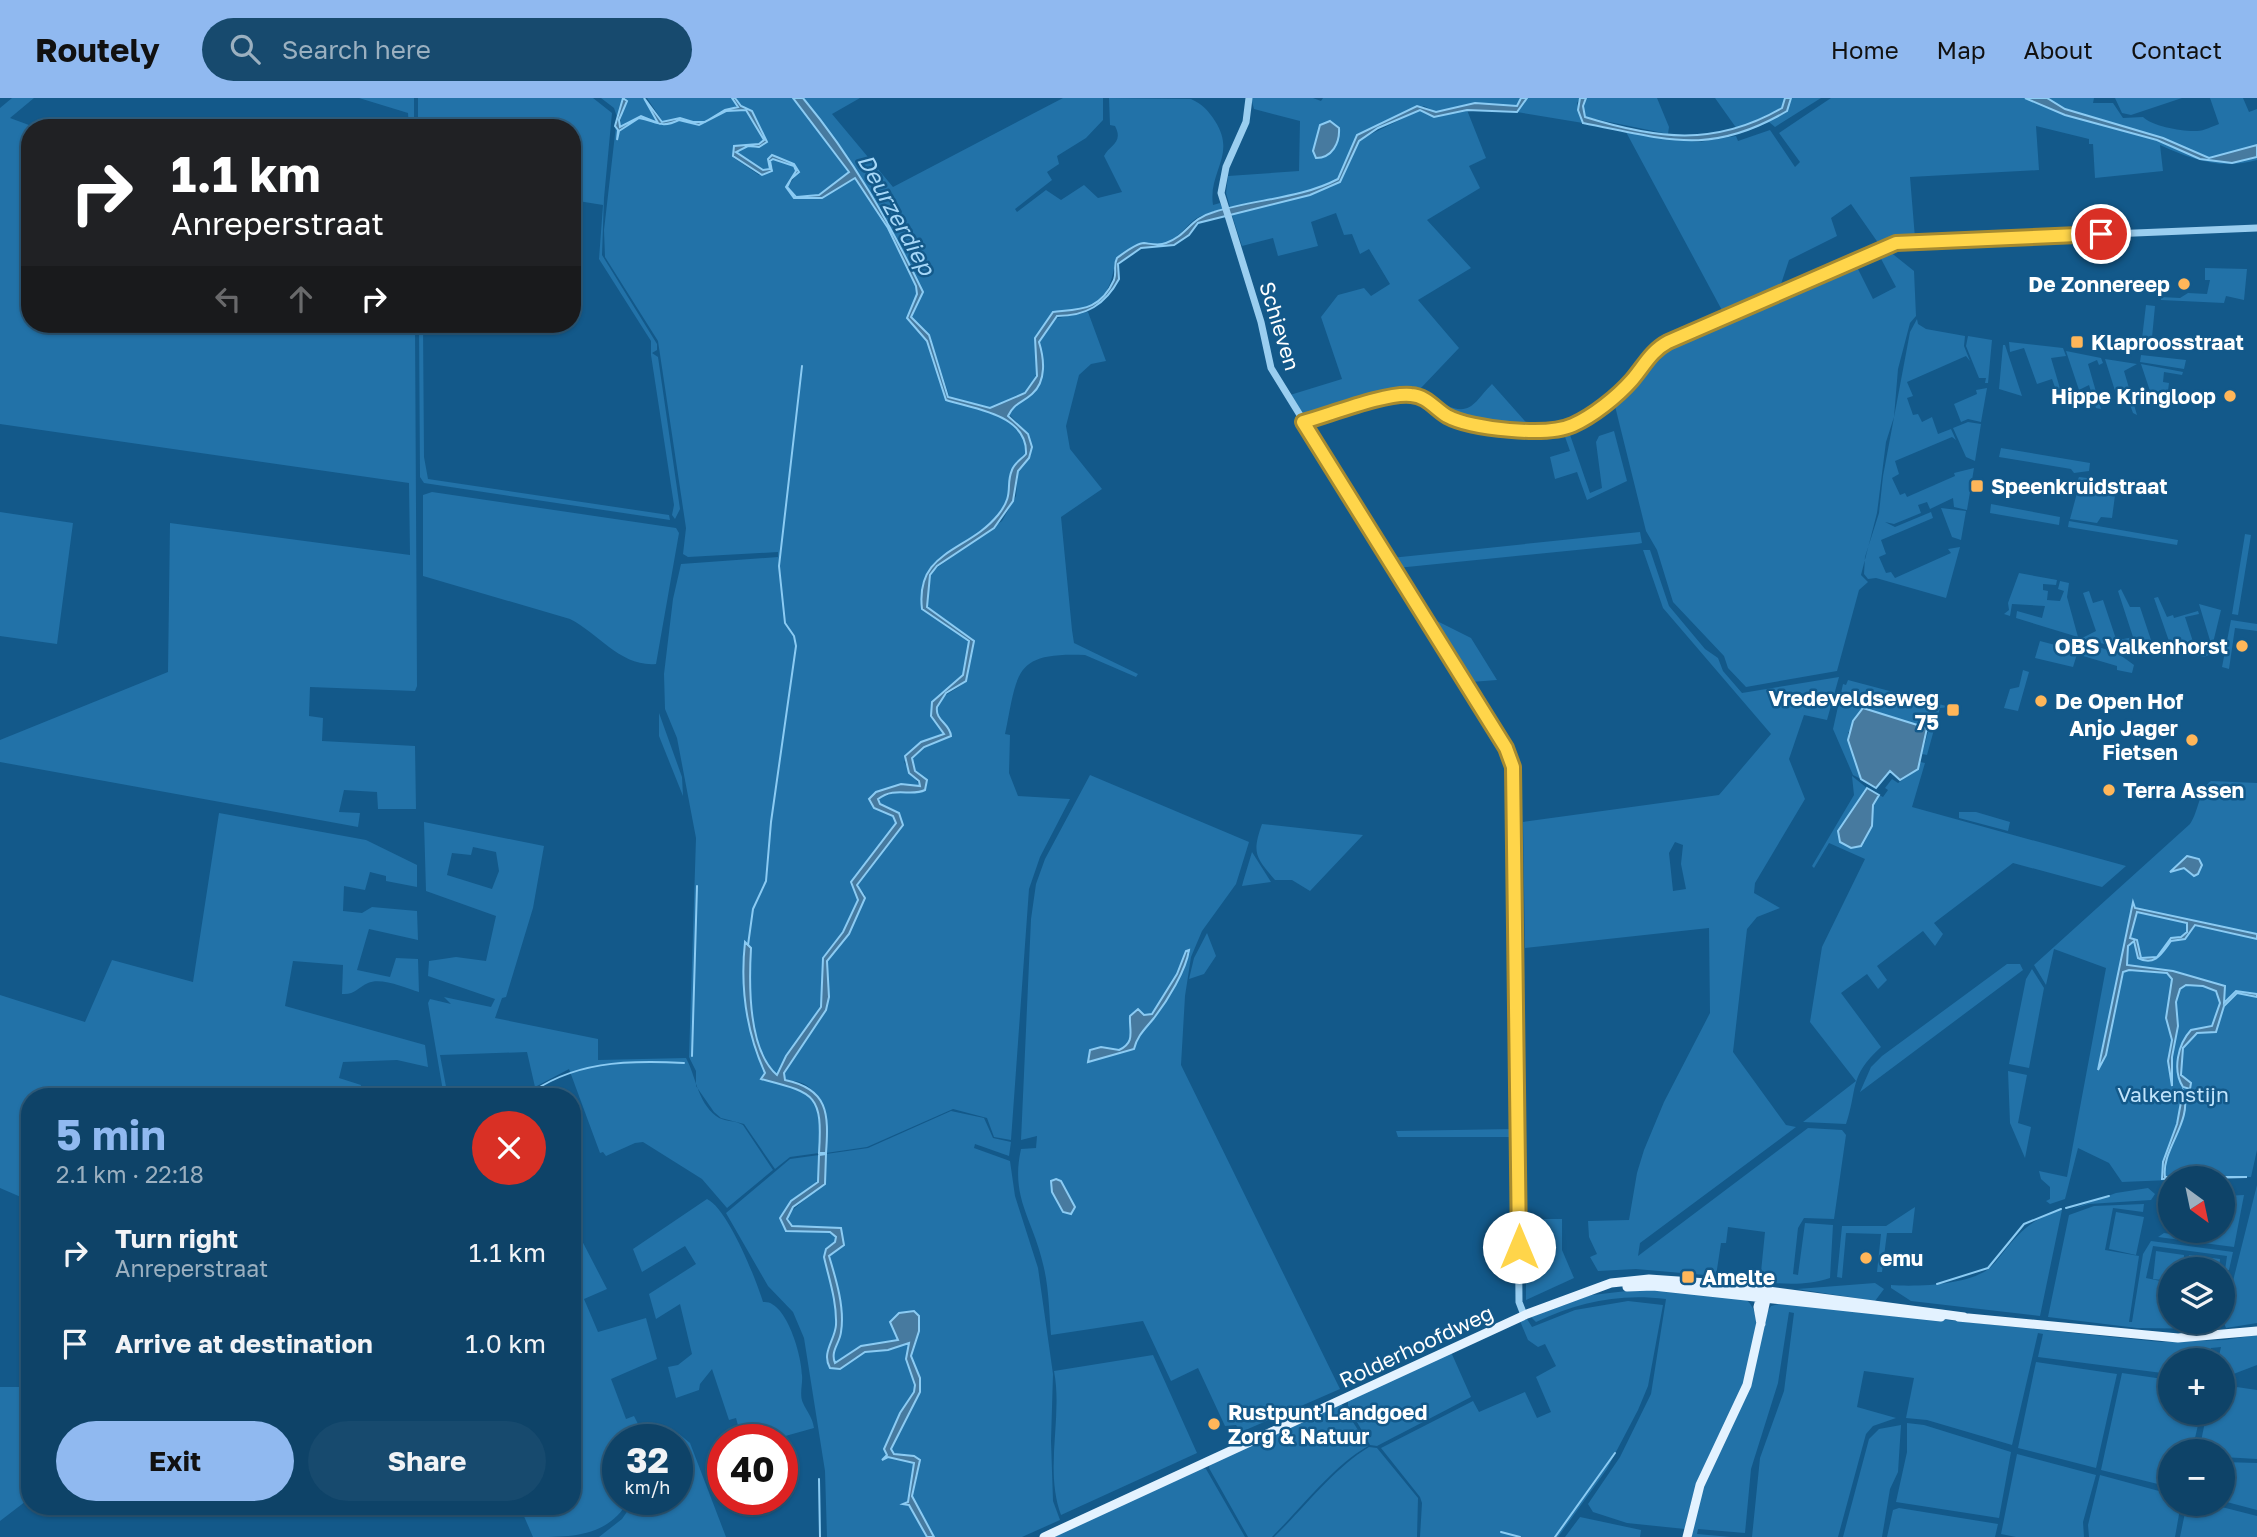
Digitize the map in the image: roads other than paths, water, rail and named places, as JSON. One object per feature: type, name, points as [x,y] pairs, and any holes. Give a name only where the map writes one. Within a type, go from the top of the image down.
[{"type":"main road","name":"Rolderhoofdweg","points":[[1044,1537],[1524,1315],[1574,1294],[1611,1283],[1650,1279],[1914,1315],[1964,1317],[2178,1338],[2257,1331]]},
{"type":"main road","points":[[1687,1537],[1700,1485],[1747,1385],[1761,1324],[1764,1296]]},
{"type":"street","name":"Schieven","points":[[1249,98],[1246,122],[1223,177],[1224,207],[1261,322],[1271,368],[1506,748],[1513,767],[1519,1302],[1524,1315]]},
{"type":"street","points":[[1303,422],[1408,394],[1426,400],[1447,416],[1458,420],[1512,430],[1566,428],[1622,390],[1651,355],[1668,342],[1896,243],[2257,228]]},
{"type":"waterway","points":[[748,945],[753,909],[766,881],[771,822],[796,646],[794,636],[785,623],[779,566],[802,366]]},
{"type":"waterway","points":[[692,1056],[697,886]]},
{"type":"waterway","points":[[538,1088],[562,1076],[601,1065],[684,1063]]},
{"type":"waterway","points":[[2066,1208],[2109,1196]]},
{"type":"waterway","points":[[1937,1284],[1988,1268],[2024,1224],[2061,1209]]},
{"type":"waterway","points":[[1555,1537],[1615,1453]]},
{"type":"waterway","points":[[819,1479],[820,1537]]},
{"type":"waterway","points":[[1501,1532],[1520,1537]]},
{"type":"place","name":"De Zonnereep","points":[[2184,284]]},
{"type":"place","name":"Klaproosstraat","points":[[2077,342]]},
{"type":"place","name":"Hippe Kringloop","points":[[2230,396]]},
{"type":"place","name":"Speenkruidstraat","points":[[1977,486]]},
{"type":"place","name":"OBS Valkenhorst","points":[[2242,646]]},
{"type":"place","name":"De Open Hof","points":[[2041,701]]},
{"type":"place","name":"Vredeveldseweg 75","points":[[1953,710]]},
{"type":"place","name":"Anjo Jager Fietsen","points":[[2192,740]]},
{"type":"place","name":"Terra Assen","points":[[2109,790]]},
{"type":"place","name":"emu","points":[[1866,1258]]},
{"type":"place","name":"Amelte","points":[[1688,1277]]},
{"type":"place","name":"Rustpunt Landgoed Zorg & Natuur","points":[[1214,1424]]},
{"type":"water label","name":"Deurzerdiep","points":[[897,214]]},
{"type":"park label","name":"Valkenstijn","points":[[2173,1094]]}]
